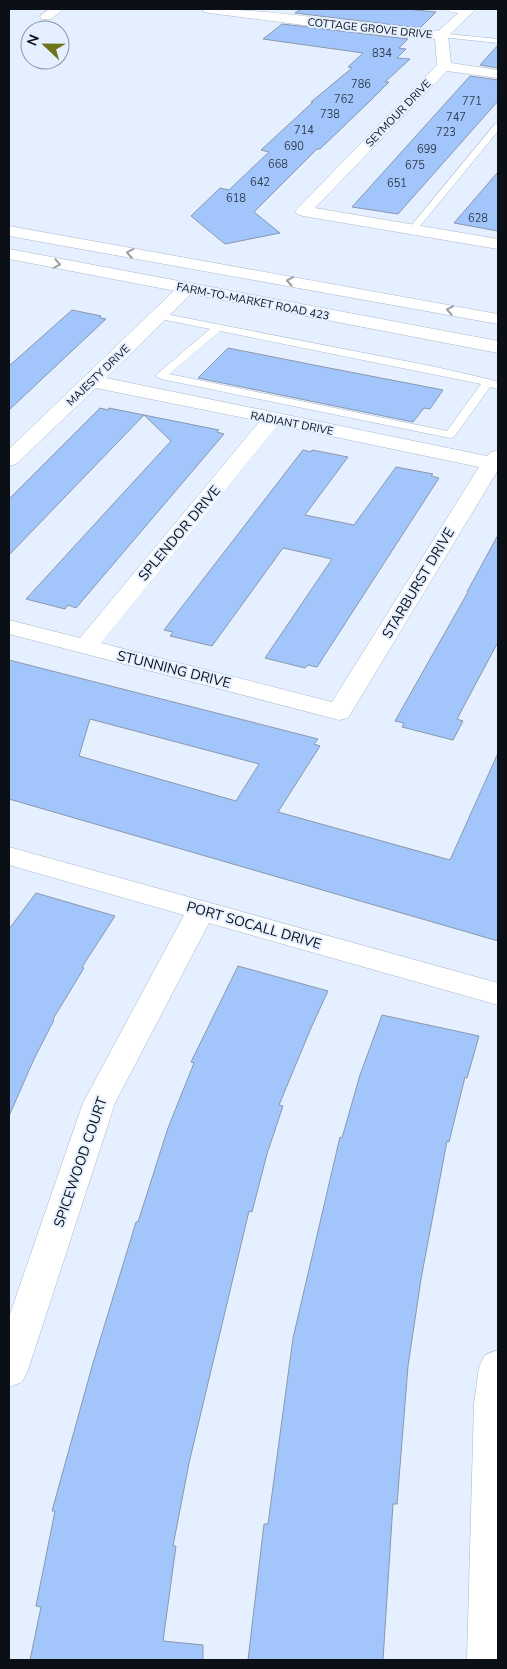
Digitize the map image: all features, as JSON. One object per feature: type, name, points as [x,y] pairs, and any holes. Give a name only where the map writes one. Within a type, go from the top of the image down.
[{"type":"street","points":[[46,16],[58,9]]},
{"type":"street","name":"COTTAGE GROVE DRIVE","points":[[209,9],[391,32],[441,35]]},
{"type":"street","points":[[469,10],[441,35],[444,66],[498,74]]},
{"type":"street","name":"SEYMOUR DRIVE","points":[[413,229],[303,211],[444,66]]},
{"type":"street","points":[[413,229],[498,244]]},
{"type":"street","name":"FARM-TO-MARKET ROAD 423","points":[[9,231],[498,319]]},
{"type":"street","name":"FARM-TO-MARKET ROAD 423","points":[[9,254],[498,347]]},
{"type":"street","name":"MAJESTY DRIVE","points":[[9,460],[186,289]]},
{"type":"street","name":"RADIANT DRIVE","points":[[92,381],[273,419],[495,459]]},
{"type":"street","name":"SPLENDOR DRIVE","points":[[86,647],[273,419]]},
{"type":"street","name":"STARBURST DRIVE","points":[[339,712],[495,459]]},
{"type":"street","name":"STUNNING DRIVE","points":[[9,627],[339,712]]},
{"type":"street","name":"PORT SOCALL DRIVE","points":[[9,856],[498,994]]},
{"type":"street","name":"SPICEWOOD COURT","points":[[9,1370],[98,1103],[201,910]]},
{"type":"street","points":[[488,1660],[494,1404],[498,1367]]},
{"type":"lane","points":[[449,9],[469,10]]},
{"type":"lane","points":[[441,35],[498,42]]},
{"type":"lane","points":[[413,229],[498,126]]},
{"type":"lane","points":[[160,316],[493,384],[450,435],[161,376],[217,328]]},
{"type":"building","points":[[301,9],[406,9],[436,12],[420,28],[295,13]]},
{"type":"building","points":[[282,24],[408,39],[399,48],[406,49],[397,58],[410,59],[385,82],[389,82],[369,102],[320,149],[317,149],[254,212],[280,233],[225,244],[191,216],[220,188],[229,190],[269,152],[261,150],[313,102],[311,102],[352,68],[348,67],[363,53],[263,39]]},
{"type":"building","points":[[498,45],[498,68],[480,65]]},
{"type":"building","points":[[470,76],[498,80],[498,101],[398,214],[352,207]]},
{"type":"building","points":[[498,172],[498,231],[454,223]]},
{"type":"building","points":[[72,310],[101,316],[100,318],[106,319],[9,410],[9,366]]},
{"type":"building","points":[[228,348],[443,390],[430,409],[424,408],[413,422],[198,378]]},
{"type":"building","points":[[100,408],[144,415],[9,555],[9,499]]},
{"type":"building","points":[[144,415],[219,430],[217,432],[224,434],[76,608],[68,605],[65,609],[26,599],[171,441]]},
{"type":"building","points":[[303,450],[348,457],[305,515],[354,525],[396,467],[433,474],[431,476],[439,478],[317,667],[308,665],[305,668],[265,658],[332,559],[283,548],[212,646],[170,636],[173,632],[164,630]]},
{"type":"building","points":[[498,535],[498,642],[457,719],[463,721],[453,740],[402,727],[404,723],[395,721]]},
{"type":"building","points":[[9,660],[318,739],[314,744],[320,746],[278,812],[450,860],[498,753],[498,941],[9,799]],"holes":[[[90,719],[259,764],[236,801],[79,756]]]},
{"type":"building","points":[[36,893],[115,916],[82,967],[84,968],[53,1019],[9,1116],[9,929]]},
{"type":"building","points":[[238,966],[328,991],[279,1105],[283,1106],[267,1154],[252,1212],[249,1211],[189,1463],[173,1546],[176,1546],[163,1641],[203,1645],[203,1660],[30,1660],[41,1607],[36,1606],[55,1511],[52,1511],[93,1363],[136,1222],[138,1222],[168,1128],[194,1063],[191,1062]]},
{"type":"building","points":[[382,1015],[479,1036],[467,1078],[465,1077],[449,1142],[447,1141],[421,1279],[408,1366],[397,1504],[393,1504],[383,1660],[248,1660],[264,1524],[268,1524],[293,1338],[340,1137],[342,1138],[360,1075]]}]
